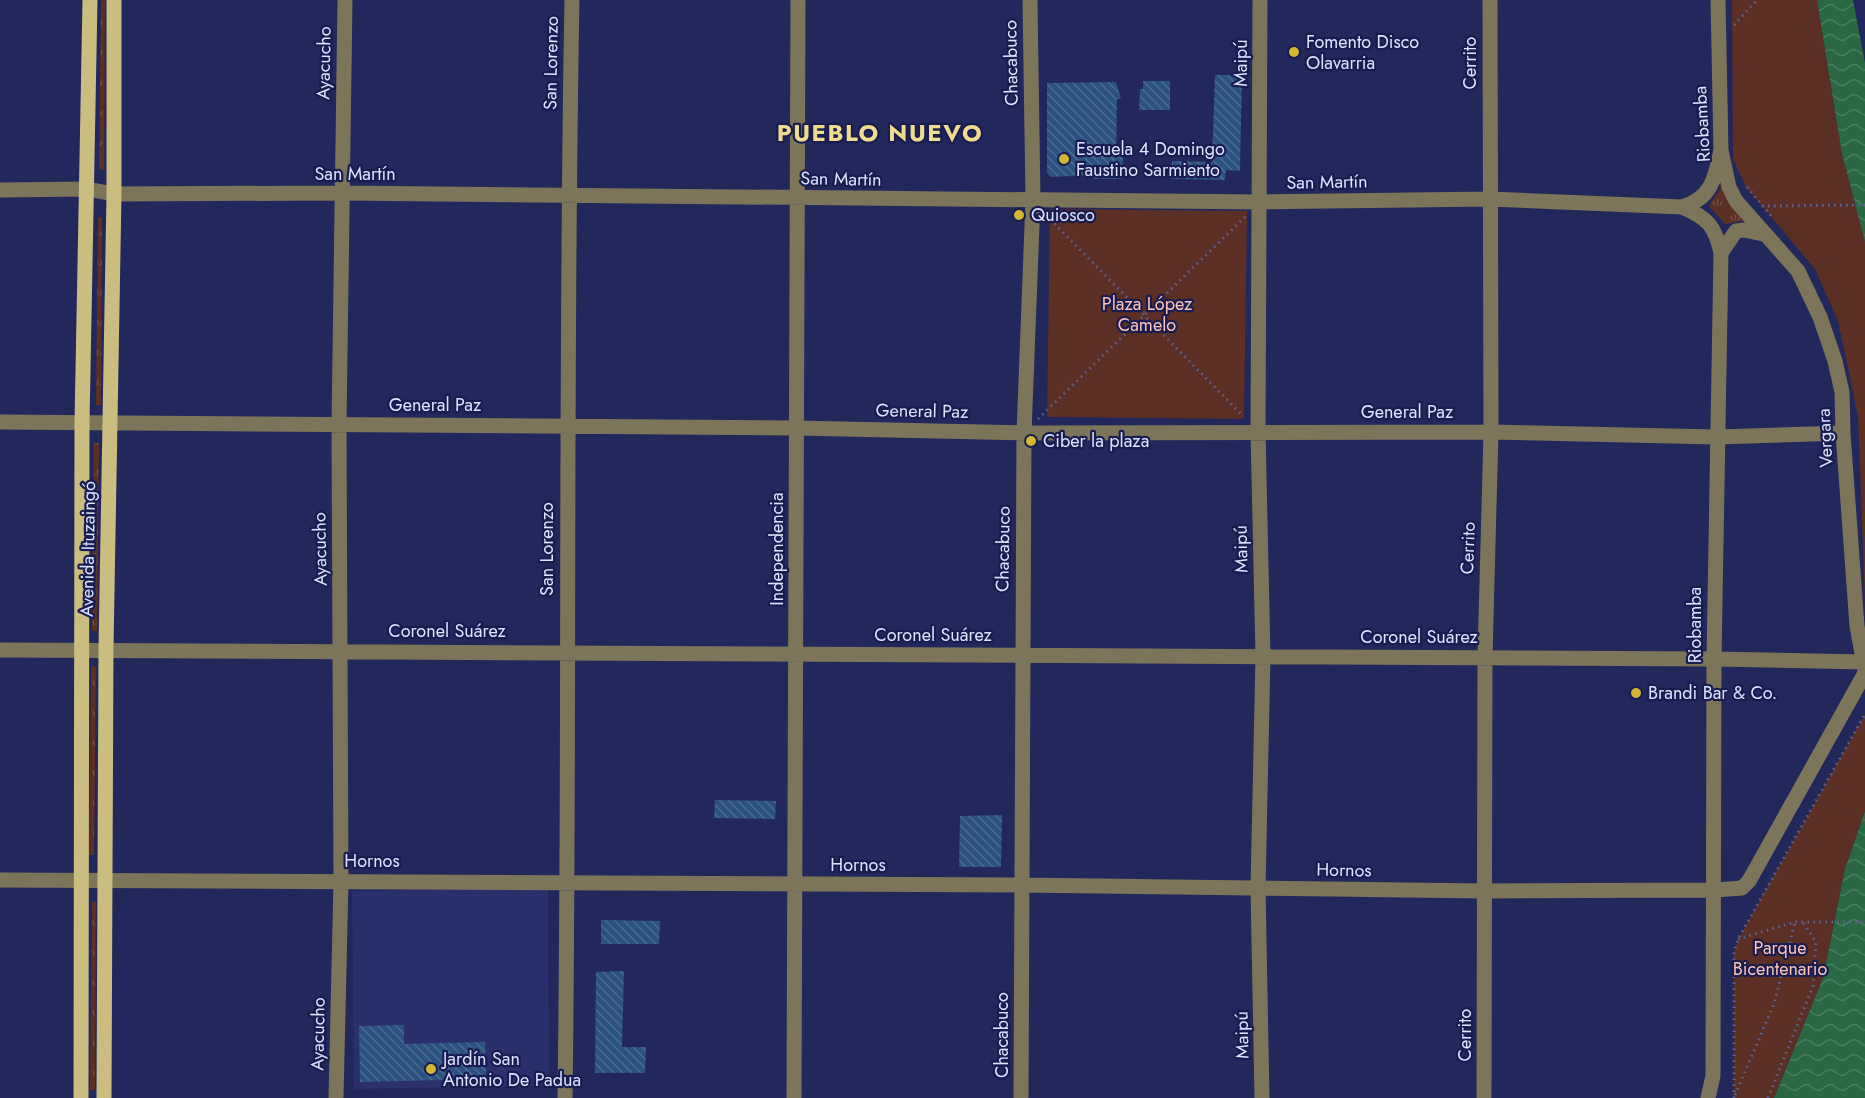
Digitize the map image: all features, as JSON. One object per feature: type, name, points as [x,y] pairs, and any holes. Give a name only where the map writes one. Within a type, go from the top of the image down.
[{"type":"main road","name":"Avenida Ituzaingó","points":[[81,1098],[82,423],[90,0]]},
{"type":"main road","name":"Avenida Ituzaingó","points":[[104,1098],[106,648],[114,194],[114,0]]},
{"type":"street","name":"Ayacucho","points":[[336,1098],[341,881],[339,425],[345,0]]},
{"type":"street","name":"San Lorenzo","points":[[565,1098],[568,882],[566,425],[572,0]]},
{"type":"street","name":"Independencia","points":[[794,1098],[798,0]]},
{"type":"street","name":"Chacabuco","points":[[1021,1098],[1024,433],[1033,200],[1030,0]]},
{"type":"street","name":"Maipú","points":[[1260,0],[1258,430],[1263,656],[1258,888],[1263,1098]]},
{"type":"street","name":"Cerrito","points":[[1484,1098],[1485,657],[1491,432],[1490,0]]},
{"type":"street","name":"Riobamba","points":[[1718,0],[1723,167],[1736,201],[1763,234]]},
{"type":"street","points":[[1682,207],[1704,197],[1712,185],[1721,150]]},
{"type":"street","name":"San Martín","points":[[0,190],[87,189],[114,194],[341,193],[1260,202],[1490,199],[1682,207]]},
{"type":"street","name":"Riobamba","points":[[1682,207],[1698,213],[1714,229],[1721,253],[1714,659],[1713,1076],[1708,1098]]},
{"type":"street","points":[[1721,253],[1736,231],[1744,230],[1763,234]]},
{"type":"street","name":"Vergara","points":[[1763,234],[1798,271],[1820,317],[1842,392],[1857,626],[1865,667]]},
{"type":"street","name":"General Paz","points":[[0,422],[566,425],[1024,433],[1258,430],[1717,437],[1843,434]]},
{"type":"street","name":"Coronel Suárez","points":[[0,650],[106,648],[1714,659],[1865,667]]},
{"type":"street","name":"Hornos","points":[[0,880],[1022,885],[1484,891],[1742,888],[1749,881],[1865,667]]},
{"type":"path","points":[[1732,27],[1757,0]]},
{"type":"path","points":[[1033,200],[1258,430]]},
{"type":"path","points":[[1024,433],[1260,202]]},
{"type":"path","points":[[1762,206],[1865,205]]},
{"type":"path","points":[[1734,1098],[1734,952],[1738,939],[1865,714]]},
{"type":"path","points":[[1738,939],[1795,922],[1865,922]]},
{"type":"path","points":[[1734,1098],[1774,1004],[1795,922]]},
{"type":"path","points":[[1768,1098],[1813,986],[1816,942],[1803,922]]},
{"type":"shaded area","points":[[548,889],[549,1086],[354,1089],[352,891]]},
{"type":"green space","points":[[101,0],[105,0],[104,170],[99,170]]},
{"type":"green space","points":[[1732,0],[1817,0],[1842,154],[1865,242],[1865,601],[1858,417],[1838,321],[1815,269],[1746,187],[1733,159]]},
{"type":"green space","points":[[1722,177],[1746,220],[1725,224],[1709,206],[1720,189]]},
{"type":"green space","name":"Plaza López Camelo","points":[[1050,209],[1247,211],[1244,419],[1047,417]]},
{"type":"green space","points":[[98,217],[102,217],[101,405],[96,405]]},
{"type":"green space","points":[[94,443],[99,443],[97,631],[92,631]]},
{"type":"green space","points":[[91,666],[96,667],[94,855],[89,855]]},
{"type":"green space","name":"Parque Bicentenario","points":[[1865,714],[1865,811],[1845,869],[1823,978],[1774,1098],[1734,1098],[1734,952],[1738,939]]},
{"type":"green space","points":[[92,902],[96,902],[95,1090],[90,1090]]},
{"type":"water","points":[[1817,0],[1853,0],[1865,63],[1865,242],[1842,154]]},
{"type":"water","points":[[1865,811],[1865,1098],[1774,1098],[1823,978],[1845,869]]},
{"type":"building","points":[[1215,75],[1242,75],[1240,171],[1226,170],[1225,180],[1171,179],[1172,161],[1212,162]]},
{"type":"building","points":[[1143,81],[1170,81],[1170,110],[1139,110],[1140,89],[1143,89]]},
{"type":"building","points":[[1116,82],[1121,99],[1117,99],[1116,156],[1123,156],[1122,179],[1094,179],[1094,175],[1051,177],[1047,173],[1047,83]]},
{"type":"building","points":[[715,800],[776,801],[775,819],[714,818]]},
{"type":"building","points":[[1002,815],[1001,867],[959,867],[960,816]]},
{"type":"building","points":[[601,920],[660,921],[659,944],[601,944]]},
{"type":"building","points":[[624,971],[622,1047],[646,1047],[645,1073],[595,1073],[596,972]]},
{"type":"building","points":[[404,1025],[404,1044],[485,1042],[486,1079],[360,1082],[359,1026]]},
{"type":"place","name":"Fomento Disco Olavarria","points":[[1294,52]]},
{"type":"place","name":"Escuela 4 Domingo Faustino Sarmiento","points":[[1064,159]]},
{"type":"place","name":"Quiosco","points":[[1019,215]]},
{"type":"place","name":"Ciber la plaza","points":[[1031,441]]},
{"type":"place","name":"Brandi Bar & Co.","points":[[1636,693]]},
{"type":"place","name":"Jardín San Antonio De Padua","points":[[431,1069]]},
{"type":"district","name":"PUEBLO NUEVO","points":[[880,133]]}]
